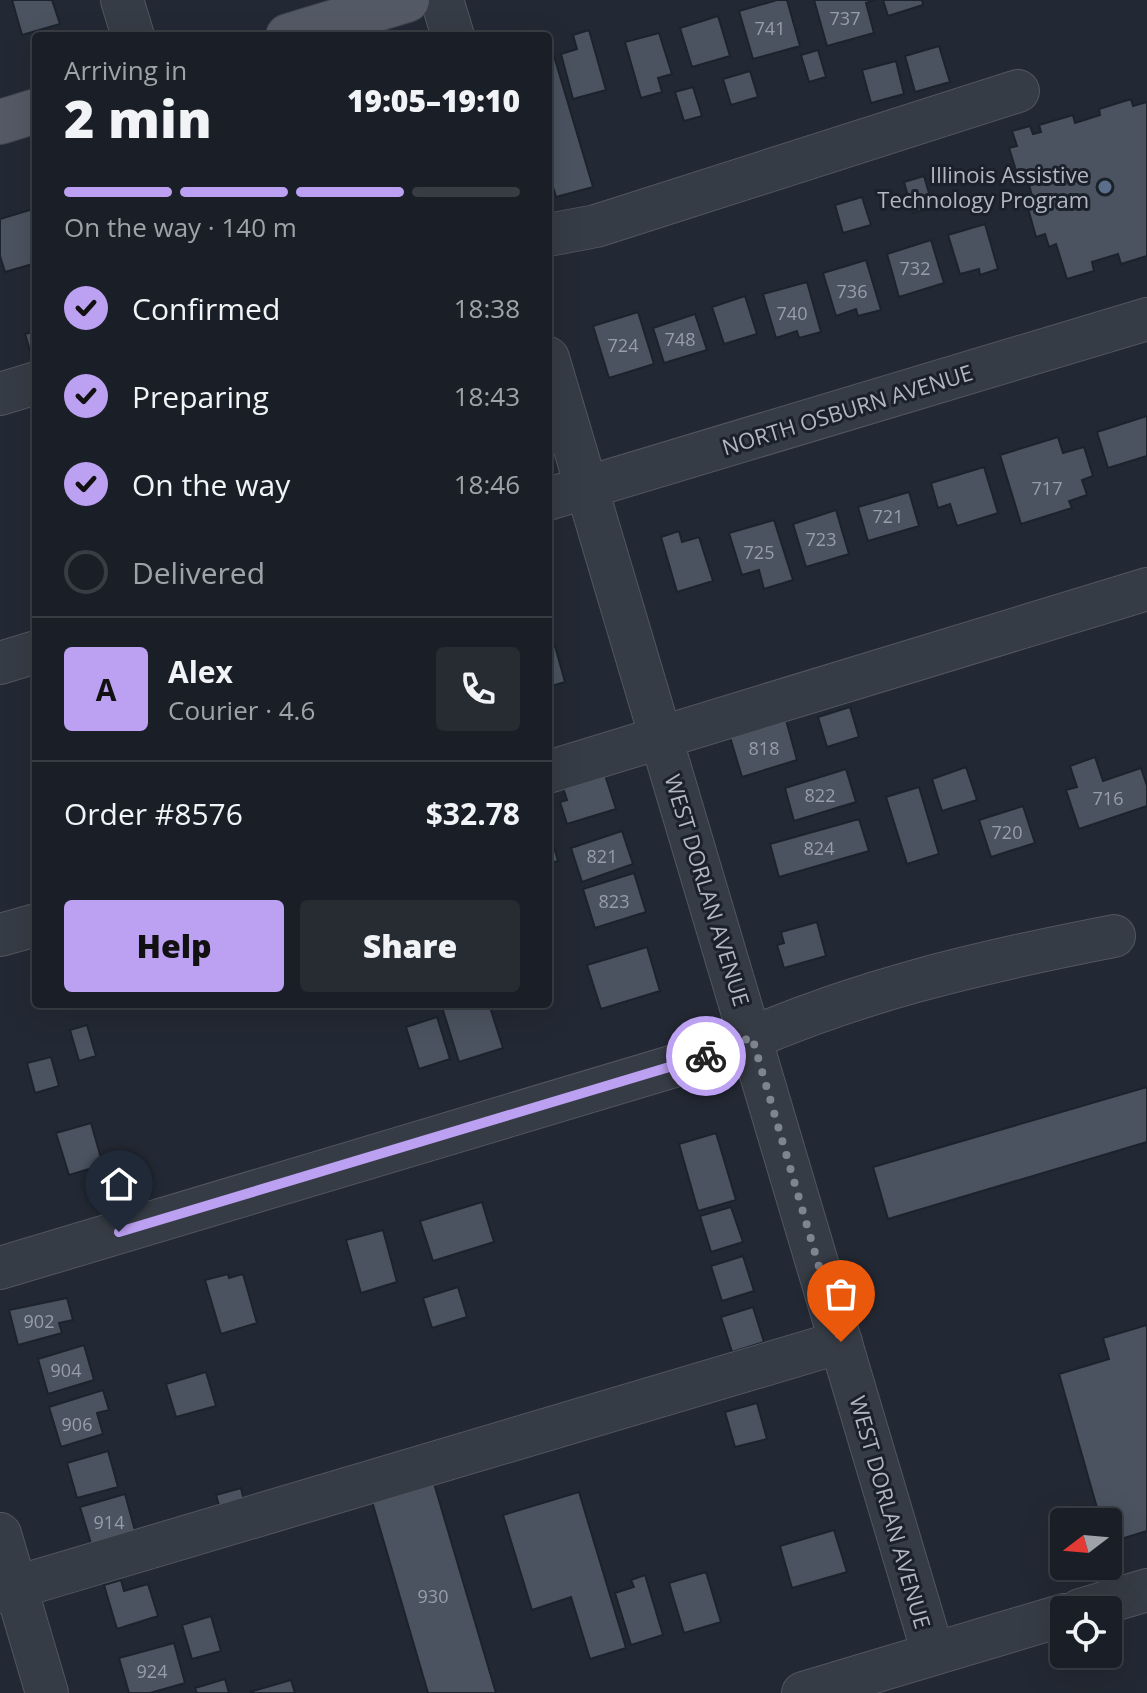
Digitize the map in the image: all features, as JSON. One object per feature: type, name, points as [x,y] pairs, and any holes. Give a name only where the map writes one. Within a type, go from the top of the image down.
[{"type":"main road","points":[[301,32],[407,0]]},
{"type":"main road","points":[[0,122],[32,112]]},
{"type":"street","points":[[122,0],[132,32]]},
{"type":"street","points":[[442,0],[452,32]]},
{"type":"street","points":[[552,234],[596,226],[1018,91]]},
{"type":"street","name":"NORTH OSBURN AVENUE","points":[[567,494],[1147,319]]},
{"type":"street","points":[[0,394],[32,384]]},
{"type":"street","name":"WEST DORLAN AVENUE","points":[[552,387],[567,494],[662,738],[933,1653]]},
{"type":"street","points":[[552,771],[1147,589]]},
{"type":"street","points":[[0,663],[32,653]]},
{"type":"street","points":[[0,935],[32,926]]},
{"type":"street","points":[[0,1268],[721,1052],[752,1037],[969,965],[1114,936]]},
{"type":"street","points":[[8,1590],[841,1342]]},
{"type":"street","points":[[0,1534],[8,1590],[47,1693]]},
{"type":"street","points":[[1122,1597],[1147,1590]]},
{"type":"street","points":[[803,1693],[1050,1619]]},
{"type":"building","points":[[12,0],[52,0],[60,24],[22,35]]},
{"type":"building","points":[[787,0],[800,46],[753,59],[739,11]]},
{"type":"building","points":[[814,0],[876,0],[866,3],[874,33],[827,46]]},
{"type":"building","points":[[883,0],[922,0],[923,5],[888,16]]},
{"type":"building","points":[[718,16],[730,56],[692,67],[680,28]]},
{"type":"building","points":[[589,30],[606,90],[573,99],[561,54],[577,49],[573,35]]},
{"type":"building","points":[[659,33],[672,74],[658,78],[662,92],[641,98],[625,42]]},
{"type":"building","points":[[939,46],[950,82],[915,92],[905,56]]},
{"type":"building","points":[[552,49],[593,187],[556,197],[552,184]]},
{"type":"building","points":[[818,50],[826,77],[809,82],[801,55]]},
{"type":"building","points":[[896,61],[904,94],[871,103],[862,70]]},
{"type":"building","points":[[750,71],[758,97],[731,105],[723,79]]},
{"type":"building","points":[[693,87],[702,116],[684,121],[675,92]]},
{"type":"building","points":[[1131,99],[1133,106],[1147,102],[1147,256],[1121,264],[1118,254],[1092,262],[1094,271],[1067,279],[1056,244],[1049,247],[1045,234],[1036,237],[1027,205],[1034,203],[1027,178],[1019,180],[1009,148],[1017,146],[1012,131],[1030,126],[1033,134],[1041,132],[1039,125],[1073,115],[1075,123],[1100,115],[1099,109]]},
{"type":"building","points":[[924,176],[933,207],[913,213],[904,182]]},
{"type":"building","points":[[862,197],[871,225],[843,233],[835,205]]},
{"type":"building","points":[[32,209],[32,264],[5,272],[0,256],[0,219]]},
{"type":"building","points":[[985,224],[998,269],[980,275],[979,269],[960,274],[948,235]]},
{"type":"building","points":[[931,240],[944,283],[899,297],[887,254]]},
{"type":"building","points":[[866,260],[881,310],[858,316],[856,309],[836,316],[823,273]]},
{"type":"building","points":[[807,282],[821,332],[799,338],[797,331],[776,338],[763,294]]},
{"type":"building","points":[[745,296],[757,334],[724,344],[712,307]]},
{"type":"building","points":[[638,312],[654,364],[609,378],[593,326]]},
{"type":"building","points":[[695,314],[707,350],[664,363],[653,328]]},
{"type":"building","points":[[32,332],[32,357],[25,334]]},
{"type":"building","points":[[1147,416],[1147,456],[1108,468],[1097,432]]},
{"type":"building","points":[[1058,437],[1063,453],[1084,447],[1093,476],[1082,480],[1087,495],[1069,501],[1072,508],[1021,524],[1000,455]]},
{"type":"building","points":[[984,467],[998,513],[957,526],[950,504],[938,508],[931,483]]},
{"type":"building","points":[[909,492],[919,526],[868,541],[858,507]]},
{"type":"building","points":[[836,510],[849,554],[806,567],[793,524]]},
{"type":"building","points":[[774,520],[793,580],[764,589],[759,570],[742,575],[729,533]]},
{"type":"building","points":[[679,531],[682,542],[699,537],[713,581],[677,592],[661,537]]},
{"type":"building","points":[[555,646],[565,682],[552,686],[552,647]]},
{"type":"building","points":[[850,707],[859,737],[827,747],[818,717]]},
{"type":"building","points":[[786,720],[797,760],[742,777],[730,737]]},
{"type":"building","points":[[1095,757],[1103,781],[1141,768],[1147,786],[1147,806],[1079,829],[1066,790],[1077,787],[1070,766]]},
{"type":"building","points":[[966,767],[977,800],[942,811],[932,779]]},
{"type":"building","points":[[846,769],[856,802],[794,821],[785,788]]},
{"type":"building","points":[[605,775],[616,809],[567,824],[560,802],[567,800],[563,788]]},
{"type":"building","points":[[919,787],[939,854],[907,864],[886,797]]},
{"type":"building","points":[[1023,806],[1035,843],[991,857],[979,820]]},
{"type":"building","points":[[859,819],[869,851],[779,877],[770,844]]},
{"type":"building","points":[[622,831],[633,864],[582,882],[571,848]]},
{"type":"building","points":[[552,840],[558,861],[552,863]]},
{"type":"building","points":[[634,873],[646,912],[595,928],[583,889]]},
{"type":"building","points":[[817,922],[826,956],[784,968],[777,945],[784,943],[781,932]]},
{"type":"building","points":[[647,947],[660,991],[601,1009],[587,965]]},
{"type":"building","points":[[442,1008],[490,1008],[503,1048],[459,1062]]},
{"type":"building","points":[[437,1017],[450,1059],[419,1069],[406,1027]]},
{"type":"building","points":[[87,1025],[96,1056],[79,1061],[70,1030]]},
{"type":"building","points":[[51,1057],[59,1086],[35,1093],[27,1063]]},
{"type":"building","points":[[1147,1087],[1147,1142],[888,1219],[873,1167]]},
{"type":"building","points":[[91,1123],[103,1165],[69,1175],[56,1133]]},
{"type":"building","points":[[716,1133],[736,1200],[698,1211],[679,1144]]},
{"type":"building","points":[[482,1202],[494,1242],[433,1261],[420,1221]]},
{"type":"building","points":[[731,1207],[743,1242],[711,1252],[700,1216]]},
{"type":"building","points":[[383,1230],[397,1282],[361,1293],[346,1240]]},
{"type":"building","points":[[743,1256],[754,1291],[722,1301],[711,1266]]},
{"type":"building","points":[[228,1274],[229,1278],[243,1274],[257,1323],[221,1334],[205,1280]]},
{"type":"building","points":[[458,1287],[467,1317],[432,1328],[423,1298]]},
{"type":"building","points":[[67,1298],[73,1320],[59,1323],[62,1333],[18,1345],[9,1310]]},
{"type":"building","points":[[753,1307],[764,1342],[732,1352],[721,1317]]},
{"type":"building","points":[[1147,1325],[1147,1531],[1122,1539],[1122,1508],[1097,1508],[1059,1374],[1109,1359],[1103,1338]]},
{"type":"building","points":[[84,1345],[94,1380],[48,1394],[38,1359]]},
{"type":"building","points":[[206,1372],[216,1406],[176,1417],[166,1384]]},
{"type":"building","points":[[103,1390],[109,1410],[97,1413],[103,1434],[61,1447],[49,1407]]},
{"type":"building","points":[[757,1403],[767,1439],[735,1447],[725,1412]]},
{"type":"building","points":[[108,1451],[118,1487],[77,1498],[67,1463]]},
{"type":"building","points":[[433,1480],[496,1693],[428,1693],[371,1498]]},
{"type":"building","points":[[241,1488],[246,1509],[222,1516],[216,1495]]},
{"type":"building","points":[[579,1492],[626,1648],[590,1659],[571,1597],[532,1610],[503,1515]]},
{"type":"building","points":[[125,1494],[137,1538],[93,1550],[80,1507]]},
{"type":"building","points":[[834,1530],[847,1572],[792,1588],[780,1546]]},
{"type":"building","points":[[706,1572],[721,1622],[684,1633],[669,1583]]},
{"type":"building","points":[[645,1575],[663,1635],[631,1645],[615,1593],[634,1587],[631,1580]]},
{"type":"building","points":[[121,1580],[124,1591],[148,1584],[158,1616],[117,1629],[104,1585]]},
{"type":"building","points":[[211,1616],[221,1651],[192,1659],[182,1625]]},
{"type":"building","points":[[174,1643],[185,1683],[150,1693],[129,1693],[119,1658]]},
{"type":"building","points":[[225,1679],[229,1693],[197,1693],[195,1688]]},
{"type":"building","points":[[291,1680],[295,1693],[250,1693],[250,1692]]},
{"type":"way so far","points":[[706,1056],[752,1037],[841,1342]]},
{"type":"place","name":"Illinois Assistive Technology Program","points":[[1105,187]]},
{"type":"route","points":[[119,1232],[706,1056]]}]
